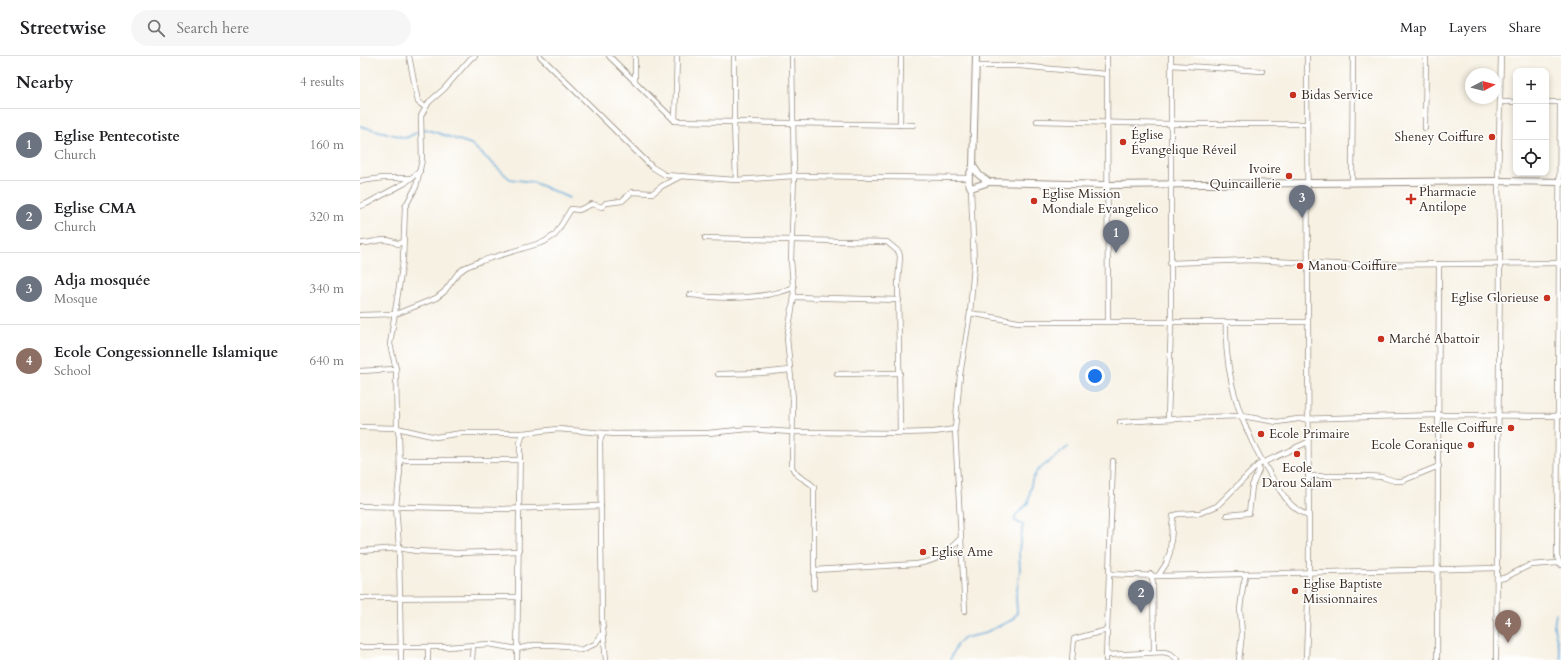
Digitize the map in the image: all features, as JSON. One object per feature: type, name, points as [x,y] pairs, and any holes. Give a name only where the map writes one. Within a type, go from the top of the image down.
[{"type":"street","points":[[409,56],[418,102],[421,106],[425,107]]},
{"type":"street","points":[[401,660],[399,548],[396,506],[400,460],[400,436],[397,428],[396,369],[390,344],[396,314],[402,262],[406,202],[416,187],[420,171],[422,160],[420,120],[425,107],[475,56]]},
{"type":"street","points":[[540,56],[652,166],[665,175],[736,180],[794,176],[968,178]]},
{"type":"street","points":[[609,56],[675,121],[913,125]]},
{"type":"street","points":[[635,56],[635,81]]},
{"type":"street","points":[[675,121],[677,56]]},
{"type":"street","points":[[734,56],[736,180]]},
{"type":"street","points":[[792,56],[794,176],[793,239],[791,260],[794,298],[787,338],[793,398],[791,432],[792,467],[795,474],[801,479],[810,482],[814,487],[814,588]]},
{"type":"street","points":[[900,125],[901,56]]},
{"type":"street","points":[[965,611],[955,429],[960,375],[970,313],[974,265],[971,188],[968,178],[973,166],[976,56]]},
{"type":"street","points":[[1107,56],[1106,185],[1108,321]]},
{"type":"street","points":[[1168,419],[1171,322],[1171,56]]},
{"type":"street","points":[[1306,660],[1309,572],[1308,262],[1306,183],[1307,56]]},
{"type":"street","points":[[1352,56],[1352,183]]},
{"type":"street","points":[[1425,128],[1426,56]]},
{"type":"street","points":[[1501,56],[1501,68]]},
{"type":"street","points":[[1171,65],[1262,71]]},
{"type":"street","points":[[975,66],[1020,66],[1106,74]]},
{"type":"street","points":[[1501,102],[1513,102]]},
{"type":"street","points":[[1498,578],[1504,578],[1530,565],[1560,564],[1560,102],[1549,102]]},
{"type":"street","points":[[1496,660],[1495,617],[1498,578],[1497,416],[1500,263],[1498,181],[1501,104]]},
{"type":"street","points":[[1037,121],[1106,124],[1306,124]]},
{"type":"street","points":[[973,166],[979,175],[989,182]]},
{"type":"street","points":[[360,206],[411,178],[420,171]]},
{"type":"street","points":[[360,315],[396,314],[436,298],[444,292],[458,273],[466,267],[544,242],[555,235],[571,209],[579,210],[592,204],[602,207],[606,203],[622,201],[632,192],[653,193],[662,186],[681,176]]},
{"type":"street","points":[[360,181],[383,178],[411,178]]},
{"type":"street","points":[[971,188],[989,182],[1106,185],[1498,181],[1560,182]]},
{"type":"street","points":[[705,238],[850,240],[887,242],[892,244],[899,252],[900,257],[900,433]]},
{"type":"street","points":[[360,243],[378,240],[389,240],[398,244],[403,242]]},
{"type":"street","points":[[1170,262],[1251,260],[1355,265],[1560,263]]},
{"type":"street","points":[[1436,660],[1439,466],[1439,264]]},
{"type":"street","points":[[690,295],[744,297],[776,293],[794,287]]},
{"type":"street","points":[[794,298],[899,300]]},
{"type":"street","points":[[970,313],[1018,322],[1308,322]]},
{"type":"street","points":[[1226,322],[1229,372],[1249,437],[1260,464],[1287,502],[1298,511],[1308,516]]},
{"type":"street","points":[[360,371],[396,369]]},
{"type":"street","points":[[718,374],[762,373],[790,370]]},
{"type":"street","points":[[837,374],[900,373]]},
{"type":"street","points":[[1120,422],[1242,416],[1277,422],[1298,419],[1308,420],[1439,415],[1559,416]]},
{"type":"street","points":[[360,427],[397,428],[436,437],[462,432],[523,433],[558,429],[603,433],[708,433],[748,429],[791,432],[900,433],[934,432],[955,429]]},
{"type":"street","points":[[517,660],[520,443],[523,433]]},
{"type":"street","points":[[603,433],[600,441],[602,506],[601,575],[603,633],[606,660]]},
{"type":"street","points":[[1158,576],[1166,564],[1170,552],[1173,516],[1178,514],[1200,513],[1217,506],[1260,464],[1308,442]]},
{"type":"street","points":[[400,460],[520,460]]},
{"type":"street","points":[[1113,461],[1107,657],[1168,652],[1178,660]]},
{"type":"street","points":[[1228,516],[1247,514],[1250,511],[1252,486],[1260,464]]},
{"type":"street","points":[[1308,476],[1368,476],[1402,481],[1439,466]]},
{"type":"street","points":[[360,506],[519,508],[602,506]]},
{"type":"street","points":[[814,570],[932,562],[938,559],[960,539]]},
{"type":"street","points":[[360,551],[399,548],[416,551],[457,553],[519,552]]},
{"type":"street","points":[[1109,574],[1152,574],[1158,576],[1498,568]]},
{"type":"street","points":[[1152,574],[1154,583],[1154,652]]},
{"type":"street","points":[[1239,660],[1242,634],[1240,609],[1246,574]]},
{"type":"street","points":[[360,598],[518,597]]},
{"type":"street","points":[[1072,660],[1074,639],[1107,630]]},
{"type":"street","points":[[360,647],[489,644],[517,649],[534,645],[552,645],[568,646],[581,650],[595,644],[603,633]]},
{"type":"street","points":[[472,660],[473,645]]},
{"type":"street","points":[[428,646],[428,660]]},
{"type":"waterway","points":[[360,126],[406,138],[420,131]]},
{"type":"waterway","points":[[423,130],[425,129],[471,144],[510,179],[533,182],[569,198]]},
{"type":"waterway","points":[[950,660],[957,644],[964,638],[982,634],[1012,620],[1017,613],[1016,595],[1020,571],[1019,550],[1023,525],[1015,521],[1015,516],[1028,503],[1032,480],[1037,471],[1068,447]]},
{"type":"waterway","points":[[1556,613],[1554,627],[1561,659]]},
{"type":"place","name":"Bidas Service","points":[[1293,95]]},
{"type":"place","name":"Sheney Coiffure","points":[[1492,137]]},
{"type":"place","name":"Église Évangelique Réveil","points":[[1123,142]]},
{"type":"place","name":"Ivoire Quincaillerie","points":[[1289,176]]},
{"type":"place","name":"Pharmacie Antilope","points":[[1411,199]]},
{"type":"place","name":"Eglise Mission Mondiale Evangelico","points":[[1034,201]]},
{"type":"place","name":"Adja mosquée","points":[[1302,218]]},
{"type":"place","name":"Eglise Pentecotiste","points":[[1116,253]]},
{"type":"place","name":"Manou Coiffure","points":[[1300,266]]},
{"type":"place","name":"Eglise Glorieuse","points":[[1547,298]]},
{"type":"place","name":"Marché Abattoir","points":[[1381,339]]},
{"type":"place","name":"Estelle Coiffure","points":[[1511,428]]},
{"type":"place","name":"Ecole Primaire","points":[[1261,434]]},
{"type":"place","name":"Ecole Coranique","points":[[1471,445]]},
{"type":"place","name":"Ecole Darou Salam","points":[[1297,454]]},
{"type":"place","name":"Eglise Ame","points":[[923,552]]},
{"type":"place","name":"Eglise Baptiste Missionnaires","points":[[1295,591]]},
{"type":"place","name":"Eglise CMA","points":[[1141,613]]},
{"type":"place","name":"Ecole Congessionnelle Islamique","points":[[1508,643]]}]
